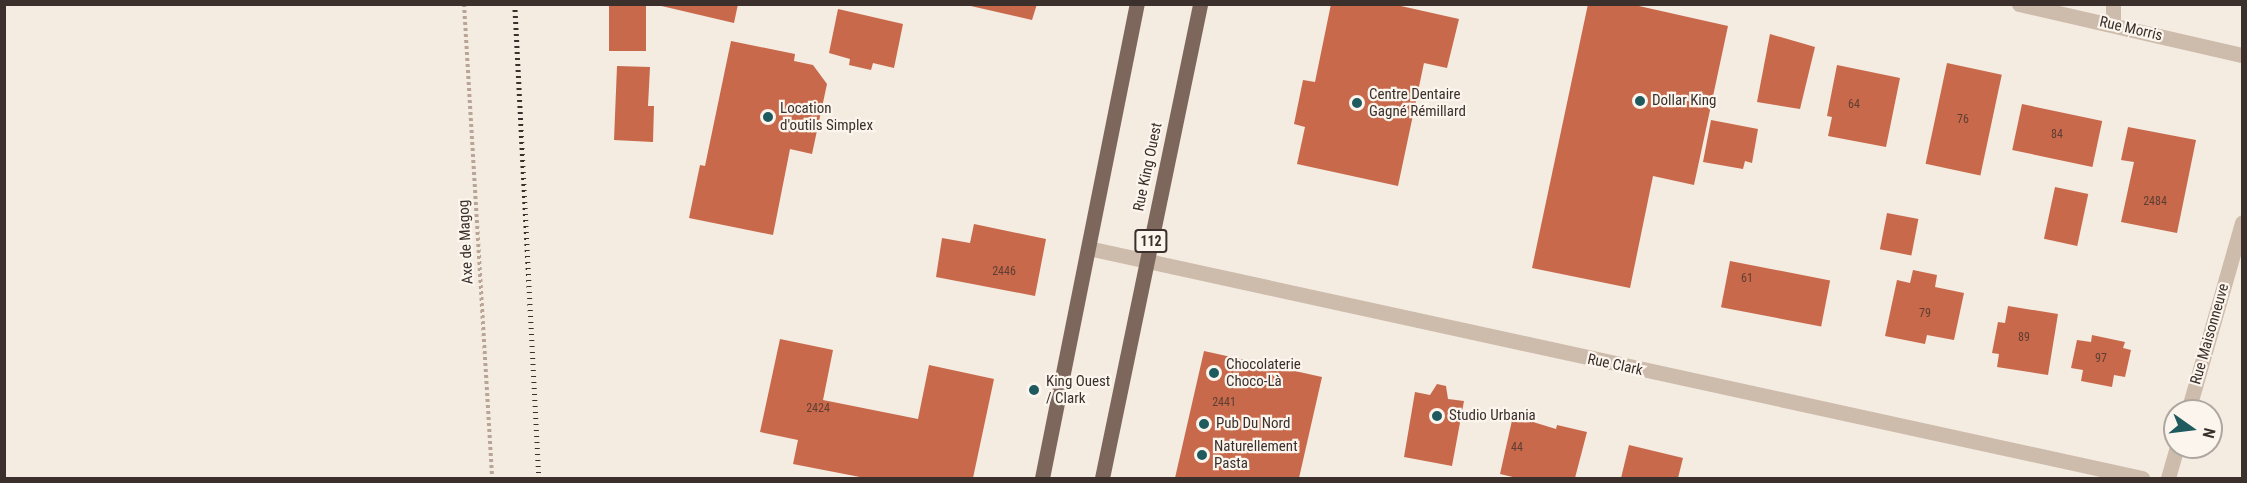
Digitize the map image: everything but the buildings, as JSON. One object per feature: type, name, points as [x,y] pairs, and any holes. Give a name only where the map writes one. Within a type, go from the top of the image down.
[{"type":"main road","points":[[1041,478],[1137,4]]},
{"type":"main road","name":"Rue King Ouest","points":[[1102,478],[1200,4]]},
{"type":"street","points":[[2113,4],[2114,25]]},
{"type":"street","name":"Rue Morris","points":[[2023,5],[2242,55]]},
{"type":"street","name":"Rue Maisonneuve","points":[[2191,399],[2242,223]]},
{"type":"street","name":"Rue Clark","points":[[1088,248],[2142,478]]},
{"type":"street","points":[[2168,478],[2174,459]]},
{"type":"path","name":"Axe de Magog","points":[[464,4],[492,478]]},
{"type":"railway","points":[[515,4],[539,478]]},
{"type":"place","name":"Dollar King","points":[[1640,101]]},
{"type":"place","name":"Centre Dentaire Gagné Rémillard","points":[[1357,103]]},
{"type":"place","name":"Location d'outils Simplex","points":[[768,117]]},
{"type":"place","name":"Chocolaterie Choco-Là","points":[[1214,373]]},
{"type":"place","name":"King Ouest / Clark","points":[[1034,390]]},
{"type":"place","name":"Studio Urbania","points":[[1437,416]]},
{"type":"place","name":"Pub Du Nord","points":[[1204,424]]},
{"type":"place","name":"Naturellement Pasta","points":[[1202,455]]}]
